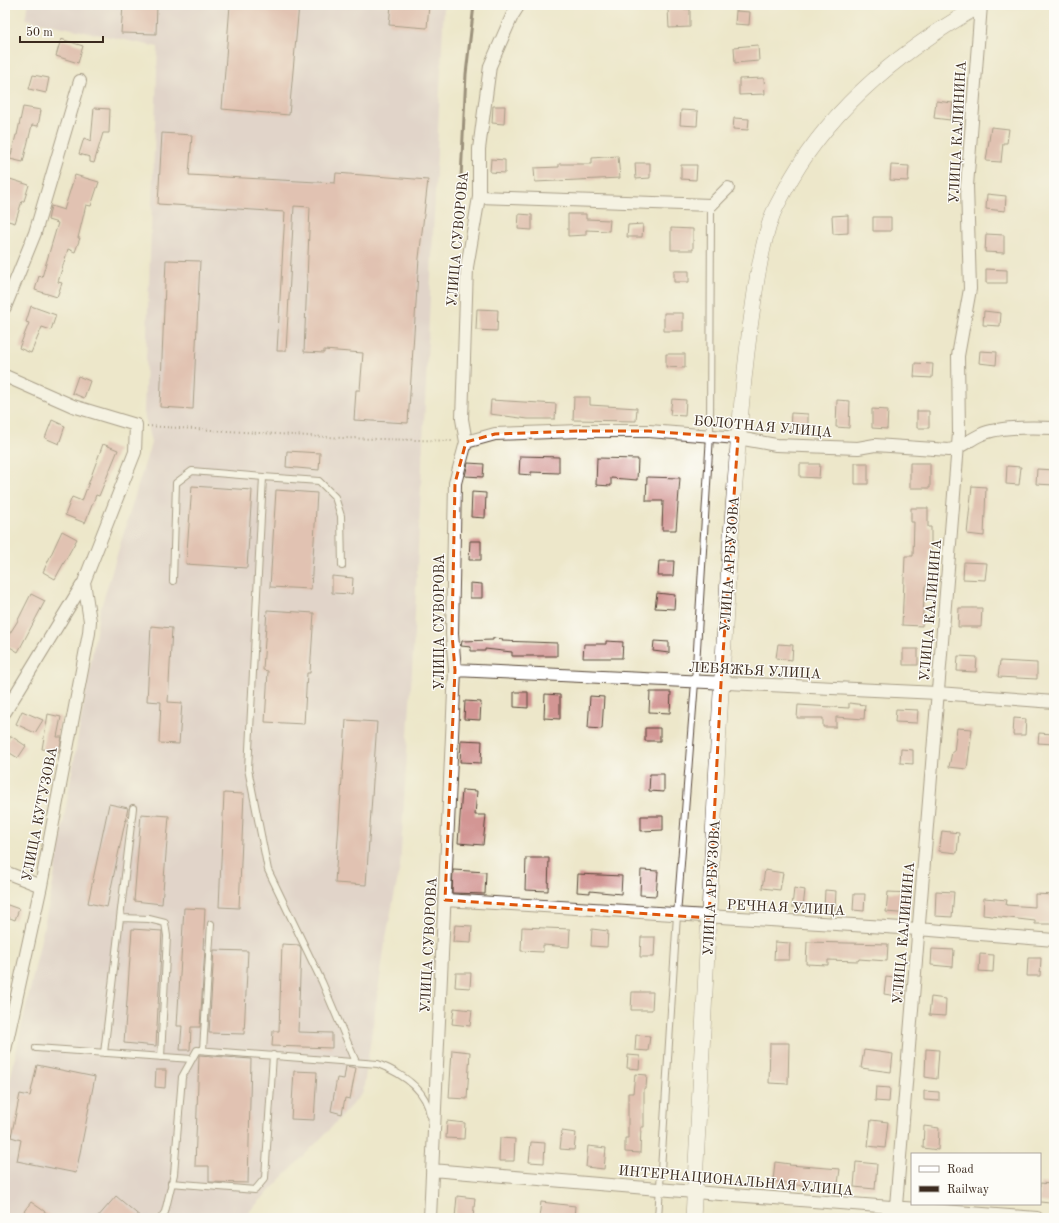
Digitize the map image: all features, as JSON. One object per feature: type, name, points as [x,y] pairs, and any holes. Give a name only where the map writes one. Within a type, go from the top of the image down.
[{"type":"street","name":"УЛИЦА СУВОРОВА","points":[[430,1218],[455,670],[452,634],[455,484],[466,442],[462,419],[467,267],[479,197],[479,149],[490,66],[519,5]]},
{"type":"street","name":"УЛИЦА АРБУЗОВА","points":[[693,1218],[721,683],[738,438],[750,325],[758,269],[772,216],[798,166],[827,127],[861,90],[896,60],[936,30],[981,5]]},
{"type":"street","name":"УЛИЦА КАЛИНИНА","points":[[895,1213],[958,448],[958,356],[970,288],[966,186],[981,5]]},
{"type":"street","points":[[5,307],[35,233],[80,81]]},
{"type":"street","points":[[479,197],[711,205],[728,188]]},
{"type":"street","points":[[5,376],[74,406],[136,425],[135,452],[84,582],[5,712]]},
{"type":"street","name":"БОЛОТНАЯ УЛИЦА","points":[[466,442],[494,434],[579,431],[649,431],[738,438],[776,445],[858,448],[875,445],[949,450],[958,448],[981,435],[1012,428],[1054,428]]},
{"type":"street","name":"УЛИЦА КУТУЗОВА","points":[[5,1050],[41,886],[89,633],[90,620],[84,582]]},
{"type":"street","name":"ЛЕБЯЖЬЯ УЛИЦА","points":[[455,670],[938,694],[1054,702]]},
{"type":"street","points":[[5,872],[41,886]]},
{"type":"street","name":"РЕЧНАЯ УЛИЦА","points":[[445,900],[709,918],[918,929],[1054,940]]},
{"type":"street","name":"ИНТЕРНАЦИОНАЛЬНАЯ УЛИЦА","points":[[432,1170],[694,1192],[895,1213],[1037,1218]]},
{"type":"lane","points":[[658,1218],[677,915],[696,682],[710,435],[711,205]]},
{"type":"lane","points":[[173,581],[176,483],[192,471],[320,480],[335,497],[341,516],[342,566]]},
{"type":"lane","points":[[264,477],[248,769],[268,870],[322,982],[356,1062]]},
{"type":"lane","points":[[104,1053],[122,918],[133,808]]},
{"type":"lane","points":[[122,918],[150,919],[165,923],[167,936],[161,1057]]},
{"type":"lane","points":[[203,1050],[211,924]]},
{"type":"lane","points":[[36,1048],[192,1059]]},
{"type":"lane","points":[[161,1218],[172,1183],[182,1078],[197,1050],[378,1064],[396,1071],[413,1084],[428,1105],[434,1135]]},
{"type":"lane","points":[[172,1183],[255,1190],[265,1178],[273,1055]]},
{"type":"path","points":[[136,425],[342,438],[466,442]]},
{"type":"highlighted area","points":[[579,431],[649,431],[738,438],[721,683],[709,918],[445,900],[455,670],[452,634],[455,483],[466,442],[495,434]]},
{"type":"shaded area","points":[[28,5],[444,5],[413,654],[400,867],[386,937],[363,1092],[330,1129],[243,1218],[5,1218],[5,1103],[52,889],[99,614],[151,443],[144,412],[158,47],[25,19]]},
{"type":"building","points":[[123,5],[157,5],[156,34],[121,33]]},
{"type":"building","points":[[230,5],[299,5],[289,115],[222,109]]},
{"type":"building","points":[[391,5],[429,5],[427,28],[389,25]]},
{"type":"building","points":[[668,9],[690,9],[690,27],[669,28]]},
{"type":"building","points":[[736,11],[750,12],[749,25],[735,24]]},
{"type":"building","points":[[61,39],[83,46],[78,63],[56,56]]},
{"type":"building","points":[[758,45],[759,61],[735,63],[734,47]]},
{"type":"building","points":[[33,75],[49,78],[46,93],[29,89]]},
{"type":"building","points":[[764,78],[765,94],[739,95],[739,79]]},
{"type":"building","points":[[936,101],[953,103],[950,120],[934,118]]},
{"type":"building","points":[[493,106],[505,106],[504,124],[492,123]]},
{"type":"building","points":[[23,107],[41,110],[38,126],[32,125],[23,162],[10,159]]},
{"type":"building","points":[[94,108],[110,109],[109,133],[103,133],[94,163],[90,162],[90,157],[79,154],[84,138],[91,141]]},
{"type":"building","points":[[681,110],[698,111],[697,126],[680,125]]},
{"type":"building","points":[[734,118],[749,119],[748,130],[733,129]]},
{"type":"building","points":[[991,127],[1009,129],[1007,143],[1003,143],[1001,162],[986,161]]},
{"type":"building","points":[[162,133],[192,135],[189,175],[335,183],[336,173],[428,180],[419,258],[408,423],[354,420],[356,390],[360,390],[363,353],[324,350],[324,353],[304,352],[310,207],[294,206],[286,351],[277,351],[285,212],[158,204]]},
{"type":"building","points":[[618,156],[620,178],[535,182],[534,168],[559,167],[559,164],[592,164],[592,158]]},
{"type":"building","points":[[491,159],[505,160],[505,173],[490,172]]},
{"type":"building","points":[[635,163],[650,163],[650,178],[636,179]]},
{"type":"building","points":[[681,165],[697,165],[696,180],[681,179]]},
{"type":"building","points":[[891,165],[909,166],[908,181],[890,180]]},
{"type":"building","points":[[75,175],[99,182],[91,206],[86,205],[78,238],[80,238],[75,252],[68,249],[58,282],[62,283],[57,297],[35,290],[39,276],[42,277],[58,223],[48,220],[51,206],[64,210]]},
{"type":"building","points":[[10,179],[29,185],[15,223],[5,220],[5,196]]},
{"type":"building","points":[[987,194],[1006,196],[1005,211],[986,209]]},
{"type":"building","points":[[519,214],[532,215],[532,230],[518,229]]},
{"type":"building","points":[[568,214],[586,214],[586,219],[610,220],[609,231],[586,230],[586,235],[568,236]]},
{"type":"building","points":[[848,215],[848,233],[833,234],[832,216]]},
{"type":"building","points":[[873,217],[891,217],[891,231],[873,231]]},
{"type":"building","points":[[643,224],[642,237],[627,237],[628,225]]},
{"type":"building","points":[[671,228],[693,229],[693,250],[671,250]]},
{"type":"building","points":[[986,234],[1004,235],[1004,253],[985,252]]},
{"type":"building","points":[[166,260],[200,261],[193,409],[160,407]]},
{"type":"building","points":[[986,269],[1007,270],[1007,283],[986,283]]},
{"type":"building","points":[[674,271],[689,271],[689,282],[674,282]]},
{"type":"building","points":[[31,306],[56,315],[51,330],[42,327],[31,353],[19,348],[29,323],[26,322]]},
{"type":"building","points":[[477,309],[498,310],[497,331],[476,330]]},
{"type":"building","points":[[984,311],[1001,313],[1000,326],[983,325]]},
{"type":"building","points":[[664,313],[683,313],[683,331],[664,331]]},
{"type":"building","points":[[980,351],[997,352],[996,365],[979,363]]},
{"type":"building","points":[[666,354],[685,354],[685,368],[666,367]]},
{"type":"building","points":[[915,363],[933,364],[932,378],[914,377]]},
{"type":"building","points":[[78,376],[90,381],[84,398],[72,393]]},
{"type":"building","points":[[574,397],[590,397],[590,405],[637,408],[636,421],[573,420]]},
{"type":"building","points":[[672,399],[686,400],[685,416],[670,415]]},
{"type":"building","points":[[491,400],[556,404],[555,419],[528,419],[490,414]]},
{"type":"building","points":[[837,400],[850,401],[849,428],[836,427]]},
{"type":"building","points":[[872,409],[888,410],[887,429],[872,428]]},
{"type":"building","points":[[917,411],[929,411],[929,428],[917,428]]},
{"type":"building","points":[[791,413],[808,414],[808,431],[790,430]]},
{"type":"building","points":[[52,420],[65,426],[59,444],[45,438]]},
{"type":"building","points":[[103,444],[118,450],[99,496],[96,495],[85,523],[65,515],[72,497],[82,501]]},
{"type":"building","points":[[287,451],[320,453],[319,470],[286,467]]},
{"type":"building","points":[[520,456],[559,457],[559,473],[531,472],[531,475],[519,474]]},
{"type":"building","points":[[597,458],[638,459],[637,480],[611,478],[611,486],[596,485]]},
{"type":"building","points":[[468,463],[484,464],[483,477],[465,476]]},
{"type":"building","points":[[855,463],[868,463],[868,484],[855,484]]},
{"type":"building","points":[[910,463],[930,463],[930,488],[910,488]]},
{"type":"building","points":[[800,464],[820,464],[819,478],[800,477]]},
{"type":"building","points":[[1007,466],[1021,467],[1019,485],[1006,484]]},
{"type":"building","points":[[1037,469],[1054,470],[1054,485],[1036,484]]},
{"type":"building","points":[[647,477],[680,478],[676,530],[662,530],[663,501],[646,501]]},
{"type":"building","points":[[192,486],[252,490],[247,568],[186,564]]},
{"type":"building","points":[[972,486],[986,487],[984,536],[967,534]]},
{"type":"building","points":[[276,490],[317,493],[311,589],[270,587]]},
{"type":"building","points":[[472,492],[486,493],[485,518],[471,517]]},
{"type":"building","points":[[911,508],[928,508],[928,527],[931,527],[928,586],[925,586],[922,626],[902,625],[905,556],[913,556],[914,522],[911,522]]},
{"type":"building","points":[[62,531],[77,539],[55,579],[43,572]]},
{"type":"building","points":[[470,541],[481,541],[481,560],[469,560]]},
{"type":"building","points":[[659,561],[674,561],[673,576],[658,576]]},
{"type":"building","points":[[964,562],[987,563],[985,580],[963,579]]},
{"type":"building","points":[[332,576],[353,578],[352,594],[332,593]]},
{"type":"building","points":[[470,583],[482,584],[482,598],[470,598]]},
{"type":"building","points":[[657,593],[675,595],[674,609],[655,608]]},
{"type":"building","points":[[31,594],[45,601],[18,652],[5,644],[5,641],[17,622]]},
{"type":"building","points":[[959,608],[982,608],[981,627],[958,627]]},
{"type":"building","points":[[267,610],[314,613],[310,673],[307,673],[304,724],[265,722],[268,671],[263,670]]},
{"type":"building","points":[[151,626],[172,628],[168,702],[182,703],[179,744],[159,743],[161,702],[147,701]]},
{"type":"building","points":[[493,638],[503,639],[502,641],[557,643],[557,656],[512,656],[512,652],[485,649],[485,651],[471,651],[471,647],[461,646],[462,641],[493,640]]},
{"type":"building","points":[[606,641],[623,642],[622,658],[583,658],[584,644],[606,644]]},
{"type":"building","points":[[654,641],[669,642],[669,653],[653,651]]},
{"type":"building","points":[[778,644],[793,645],[792,660],[776,658]]},
{"type":"building","points":[[903,649],[918,649],[918,665],[903,665]]},
{"type":"building","points":[[958,656],[977,657],[976,672],[957,671]]},
{"type":"building","points":[[1000,661],[1037,663],[1037,679],[998,677]]},
{"type":"building","points":[[514,692],[528,692],[528,708],[514,707]]},
{"type":"building","points":[[650,692],[671,692],[670,713],[649,712]]},
{"type":"building","points":[[545,694],[560,695],[560,719],[544,718]]},
{"type":"building","points":[[590,696],[604,697],[602,729],[588,728]]},
{"type":"building","points":[[465,701],[481,702],[480,720],[464,719]]},
{"type":"building","points":[[849,703],[865,705],[864,719],[836,717],[836,727],[823,727],[823,718],[797,718],[798,705],[849,708]]},
{"type":"building","points":[[896,709],[918,710],[917,723],[895,722]]},
{"type":"building","points":[[22,711],[43,720],[35,733],[16,724]]},
{"type":"building","points":[[48,714],[61,717],[57,737],[62,737],[59,752],[42,749]]},
{"type":"building","points":[[1014,718],[1026,719],[1025,735],[1013,735]]},
{"type":"building","points":[[346,720],[377,722],[366,885],[335,883]]},
{"type":"building","points":[[645,728],[660,728],[660,741],[645,741]]},
{"type":"building","points":[[957,728],[972,729],[967,769],[949,767],[952,752],[954,752]]},
{"type":"building","points":[[1039,733],[1053,734],[1053,744],[1038,743]]},
{"type":"building","points":[[11,736],[26,746],[18,758],[5,750],[5,746]]},
{"type":"building","points":[[461,740],[482,741],[481,763],[460,762]]},
{"type":"building","points":[[901,749],[913,750],[913,764],[900,763]]},
{"type":"building","points":[[650,774],[664,774],[664,792],[649,791]]},
{"type":"building","points":[[462,790],[477,791],[475,815],[486,815],[483,845],[458,843]]},
{"type":"building","points":[[224,793],[244,794],[239,908],[219,907]]},
{"type":"building","points":[[109,804],[128,808],[107,907],[88,903]]},
{"type":"building","points":[[141,814],[169,816],[162,904],[134,901]]},
{"type":"building","points":[[641,816],[663,816],[663,830],[641,831]]},
{"type":"building","points":[[942,831],[959,833],[957,853],[939,851]]},
{"type":"building","points":[[526,858],[549,858],[548,891],[525,890]]},
{"type":"building","points":[[453,870],[486,872],[485,894],[452,893]]},
{"type":"building","points":[[641,870],[658,871],[656,896],[640,895]]},
{"type":"building","points":[[765,870],[783,873],[780,890],[762,888]]},
{"type":"building","points":[[578,874],[622,876],[621,894],[590,891],[590,893],[577,892]]},
{"type":"building","points":[[794,888],[805,890],[803,908],[792,907]]},
{"type":"building","points":[[825,890],[836,891],[835,910],[824,909]]},
{"type":"building","points":[[936,891],[954,892],[952,917],[935,916]]},
{"type":"building","points":[[888,892],[911,893],[910,914],[886,912]]},
{"type":"building","points":[[854,894],[865,894],[864,911],[853,910]]},
{"type":"building","points":[[1035,894],[1054,895],[1054,924],[1035,924],[1035,921],[983,915],[984,898],[1007,900],[1006,905],[1035,907]]},
{"type":"building","points":[[5,904],[19,909],[15,920],[5,916]]},
{"type":"building","points":[[184,908],[205,909],[203,949],[205,949],[200,1027],[191,1027],[190,1050],[180,1050],[182,1026],[177,1026]]},
{"type":"building","points":[[455,925],[472,926],[471,943],[453,942]]},
{"type":"building","points":[[522,927],[570,929],[569,947],[543,945],[543,952],[521,951]]},
{"type":"building","points":[[132,929],[162,931],[156,1046],[124,1043]]},
{"type":"building","points":[[592,929],[608,931],[607,947],[591,946]]},
{"type":"building","points":[[641,937],[655,937],[654,957],[640,957]]},
{"type":"building","points":[[775,942],[790,943],[789,960],[774,960]]},
{"type":"building","points":[[807,942],[888,944],[887,961],[859,959],[858,961],[828,960],[828,965],[806,964]]},
{"type":"building","points":[[282,944],[299,945],[301,948],[298,1032],[332,1033],[332,1048],[272,1046],[273,1031],[279,1031]]},
{"type":"building","points":[[932,949],[954,950],[953,967],[931,965]]},
{"type":"building","points":[[214,950],[248,951],[244,1034],[209,1033]]},
{"type":"building","points":[[980,954],[994,955],[993,972],[979,971]]},
{"type":"building","points":[[1028,958],[1041,958],[1040,976],[1027,976]]},
{"type":"building","points":[[456,973],[471,973],[470,988],[455,987]]},
{"type":"building","points":[[886,977],[905,979],[903,997],[884,994]]},
{"type":"building","points":[[632,992],[653,992],[652,1010],[631,1010]]},
{"type":"building","points":[[931,997],[946,999],[945,1016],[929,1015]]},
{"type":"building","points":[[454,1008],[472,1010],[470,1026],[452,1024]]},
{"type":"building","points":[[636,1035],[650,1036],[648,1051],[635,1050]]},
{"type":"building","points":[[770,1043],[789,1043],[788,1084],[769,1083]]},
{"type":"building","points":[[926,1049],[939,1050],[937,1079],[925,1077]]},
{"type":"building","points":[[452,1050],[470,1052],[467,1099],[449,1098]]},
{"type":"building","points":[[864,1050],[893,1054],[891,1072],[861,1068]]},
{"type":"building","points":[[199,1055],[251,1059],[248,1183],[209,1182],[209,1166],[195,1166]]},
{"type":"building","points":[[628,1055],[640,1056],[639,1069],[627,1068]]},
{"type":"building","points":[[37,1065],[95,1077],[76,1173],[17,1161],[21,1140],[11,1137],[20,1094],[30,1096]]},
{"type":"building","points":[[346,1066],[356,1068],[350,1099],[345,1098],[342,1114],[331,1111],[337,1078],[344,1079]]},
{"type":"building","points":[[156,1070],[166,1070],[165,1088],[155,1087]]},
{"type":"building","points":[[294,1071],[317,1072],[314,1120],[291,1119]]},
{"type":"building","points":[[635,1074],[647,1075],[646,1088],[644,1088],[644,1127],[641,1127],[640,1153],[625,1152],[625,1138],[628,1138],[628,1093],[633,1093]]},
{"type":"building","points":[[876,1087],[890,1088],[889,1102],[875,1101]]},
{"type":"building","points":[[924,1091],[939,1092],[939,1101],[924,1100]]},
{"type":"building","points":[[871,1120],[888,1122],[885,1148],[868,1146]]},
{"type":"building","points":[[447,1121],[465,1123],[464,1139],[446,1138]]},
{"type":"building","points":[[924,1126],[939,1128],[938,1150],[923,1148]]},
{"type":"building","points":[[562,1131],[576,1133],[574,1150],[560,1149]]},
{"type":"building","points":[[500,1138],[515,1139],[514,1161],[499,1161]]},
{"type":"building","points":[[531,1142],[545,1143],[544,1163],[529,1162]]},
{"type":"building","points":[[588,1146],[606,1148],[604,1169],[586,1167]]},
{"type":"building","points":[[775,1162],[790,1164],[789,1165],[840,1169],[838,1184],[809,1181],[809,1187],[773,1181]]},
{"type":"building","points":[[856,1162],[877,1164],[875,1189],[854,1187]]},
{"type":"building","points":[[1041,1183],[1051,1184],[1050,1203],[1041,1202]]},
{"type":"building","points":[[116,1196],[142,1218],[97,1218]]},
{"type":"building","points":[[457,1196],[475,1198],[473,1218],[455,1218]]},
{"type":"building","points":[[31,1202],[54,1218],[19,1218]]},
{"type":"building","points":[[541,1202],[575,1206],[574,1218],[539,1218]]},
{"type":"railway","points":[[461,178],[466,74],[474,5]]}]
